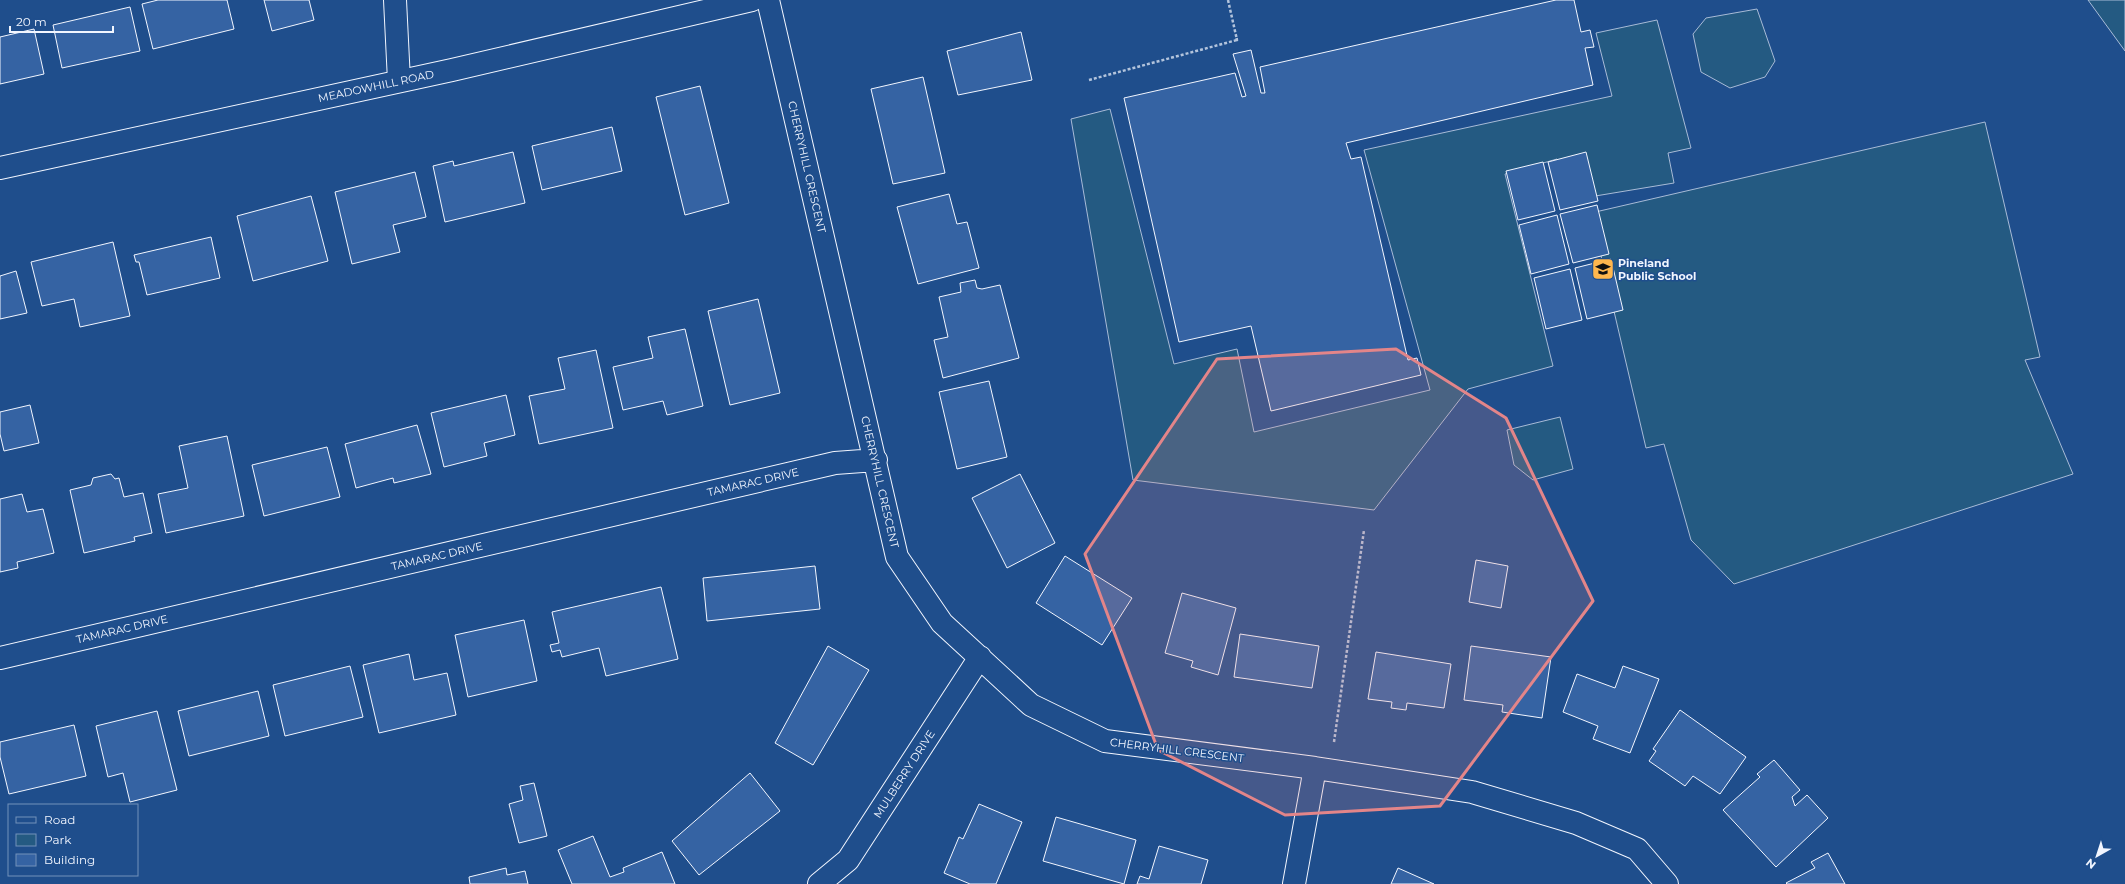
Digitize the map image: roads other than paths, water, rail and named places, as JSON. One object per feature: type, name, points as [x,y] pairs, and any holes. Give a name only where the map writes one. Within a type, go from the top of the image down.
[{"type":"street","points":[[395,0],[399,81]]},
{"type":"street","name":"MEADOWHILL ROAD","points":[[0,168],[452,70],[752,0]]},
{"type":"street","name":"CHERRYHILL CRESCENT","points":[[768,0],[876,460],[897,557],[942,623],[1031,705],[1105,741],[1322,769],[1472,792],[1576,823],[1637,849],[1667,884]]},
{"type":"street","name":"TAMARAC DRIVE","points":[[0,658],[835,463],[876,460]]},
{"type":"street","name":"MULBERRY DRIVE","points":[[819,884],[848,860],[980,658]]},
{"type":"street","points":[[1294,884],[1322,769]]},
{"type":"place","name":"Pineland Public School","points":[[1603,269]]}]
